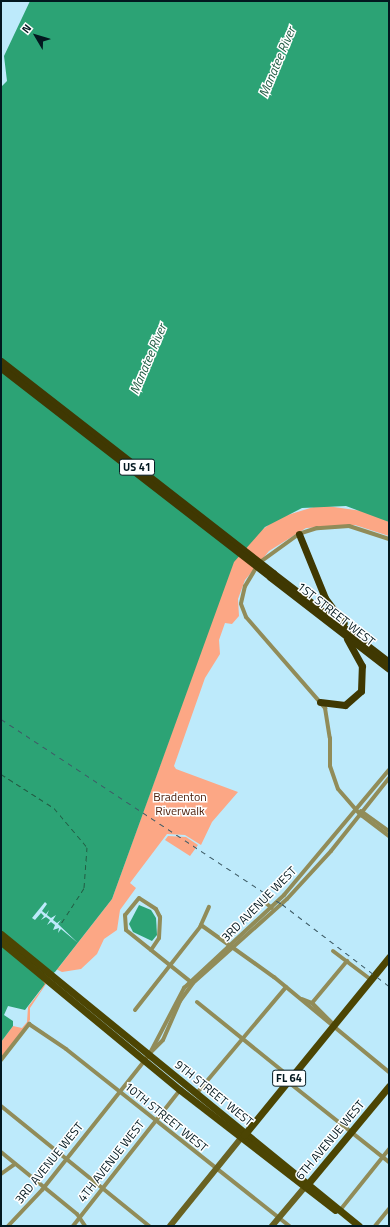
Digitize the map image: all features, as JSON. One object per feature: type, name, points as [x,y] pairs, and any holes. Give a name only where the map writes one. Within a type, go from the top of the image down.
[{"type":"highway","name":"US 41","points":[[1,361],[272,575]]},
{"type":"highway","name":"US 41","points":[[1,368],[272,575],[389,662]]},
{"type":"highway","points":[[299,534],[328,603],[360,639]]},
{"type":"highway","name":"1ST STREET WEST","points":[[272,575],[389,669]]},
{"type":"highway","points":[[320,702],[345,704],[358,696],[364,686],[360,660],[342,632]]},
{"type":"main road","points":[[1,934],[53,980]]},
{"type":"main road","points":[[1,942],[53,980]]},
{"type":"main road","name":"FL 64","points":[[170,1226],[389,957]]},
{"type":"main road","name":"9TH STREET WEST","points":[[53,980],[147,1058],[196,1094],[243,1135],[359,1226]]},
{"type":"main road","name":"9TH STREET WEST","points":[[147,1058],[180,1090],[216,1113]]},
{"type":"main road","name":"6TH AVENUE WEST","points":[[272,1226],[307,1186],[389,1086]]},
{"type":"main road","points":[[180,1090],[202,1099]]},
{"type":"main road","name":"9TH STREET WEST","points":[[307,1186],[341,1209],[359,1226]]},
{"type":"street","points":[[389,539],[348,526],[317,528],[299,534],[273,550],[250,577],[241,604],[252,625],[320,702],[329,730],[329,758],[335,785],[361,812],[389,836]]},
{"type":"street","name":"3RD AVENUE WEST","points":[[233,947],[272,908],[361,812],[389,770]]},
{"type":"street","name":"3RD AVENUE WEST","points":[[8,1226],[45,1187],[118,1092],[163,1040],[178,1005],[192,982],[233,947],[327,856],[389,778]]},
{"type":"street","points":[[361,812],[389,831]]},
{"type":"street","points":[[323,852],[327,856]]},
{"type":"street","points":[[151,950],[159,938],[160,917],[156,909],[138,898],[126,911],[124,924],[129,933],[192,982]]},
{"type":"street","points":[[263,901],[272,908]]},
{"type":"street","points":[[135,1010],[201,925],[209,907]]},
{"type":"street","points":[[201,925],[302,999],[389,1072]]},
{"type":"street","points":[[333,950],[370,979]]},
{"type":"street","points":[[312,1003],[347,961]]},
{"type":"street","points":[[196,1094],[286,987]]},
{"type":"street","points":[[302,999],[312,1003],[333,1024]]},
{"type":"street","points":[[197,1002],[270,1061],[289,1079],[389,1162]]},
{"type":"street","name":"10TH STREET WEST","points":[[1,1060],[29,1024],[156,1121],[215,1170],[289,1226]]},
{"type":"street","name":"4TH AVENUE WEST","points":[[73,1226],[180,1090]]},
{"type":"street","points":[[1,1106],[149,1226]]},
{"type":"street","points":[[341,1209],[389,1149]]},
{"type":"street","points":[[1,1152],[45,1187],[85,1226]]},
{"type":"street","points":[[1,1174],[15,1164]]},
{"type":"street","points":[[375,1226],[389,1209]]},
{"type":"green space","name":"Bradenton Riverwalk","points":[[320,505],[369,512],[389,522],[389,536],[355,525],[306,528],[269,551],[245,580],[238,599],[239,616],[232,624],[225,623],[219,640],[220,654],[205,678],[174,766],[176,769],[238,792],[212,822],[201,845],[185,835],[167,834],[130,883],[136,888],[120,910],[117,930],[104,939],[97,954],[81,969],[62,972],[56,969],[30,1008],[30,1020],[1,1059],[1,1042],[13,1026],[22,1028],[27,1022],[28,1007],[41,990],[34,981],[59,967],[112,899],[233,562],[255,535],[278,518]]},
{"type":"green space","points":[[168,836],[186,837],[198,845],[190,856],[165,840]]},
{"type":"water","name":"Manatee River","points":[[30,1],[389,1],[389,522],[346,506],[302,508],[265,527],[234,562],[112,899],[55,972],[42,980],[45,984],[25,1010],[8,1006],[4,1015],[13,1021],[13,1026],[1,1042],[1,87],[7,81],[4,56]]},
{"type":"water","points":[[139,905],[151,910],[156,918],[157,935],[152,941],[133,932],[129,924]]},
{"type":"pier","points":[[45,902],[47,904],[42,911],[46,914],[49,910],[47,915],[51,918],[56,915],[53,920],[57,923],[61,920],[58,924],[78,943],[61,929],[58,933],[59,928],[53,930],[55,925],[51,922],[47,925],[50,920],[46,917],[41,920],[44,916],[41,913],[35,920],[32,918]]},
{"type":"ferry route","points":[[1,774],[54,808],[87,847],[84,888],[60,925]]},
{"type":"railway","points":[[1,719],[282,904],[389,986]]}]
